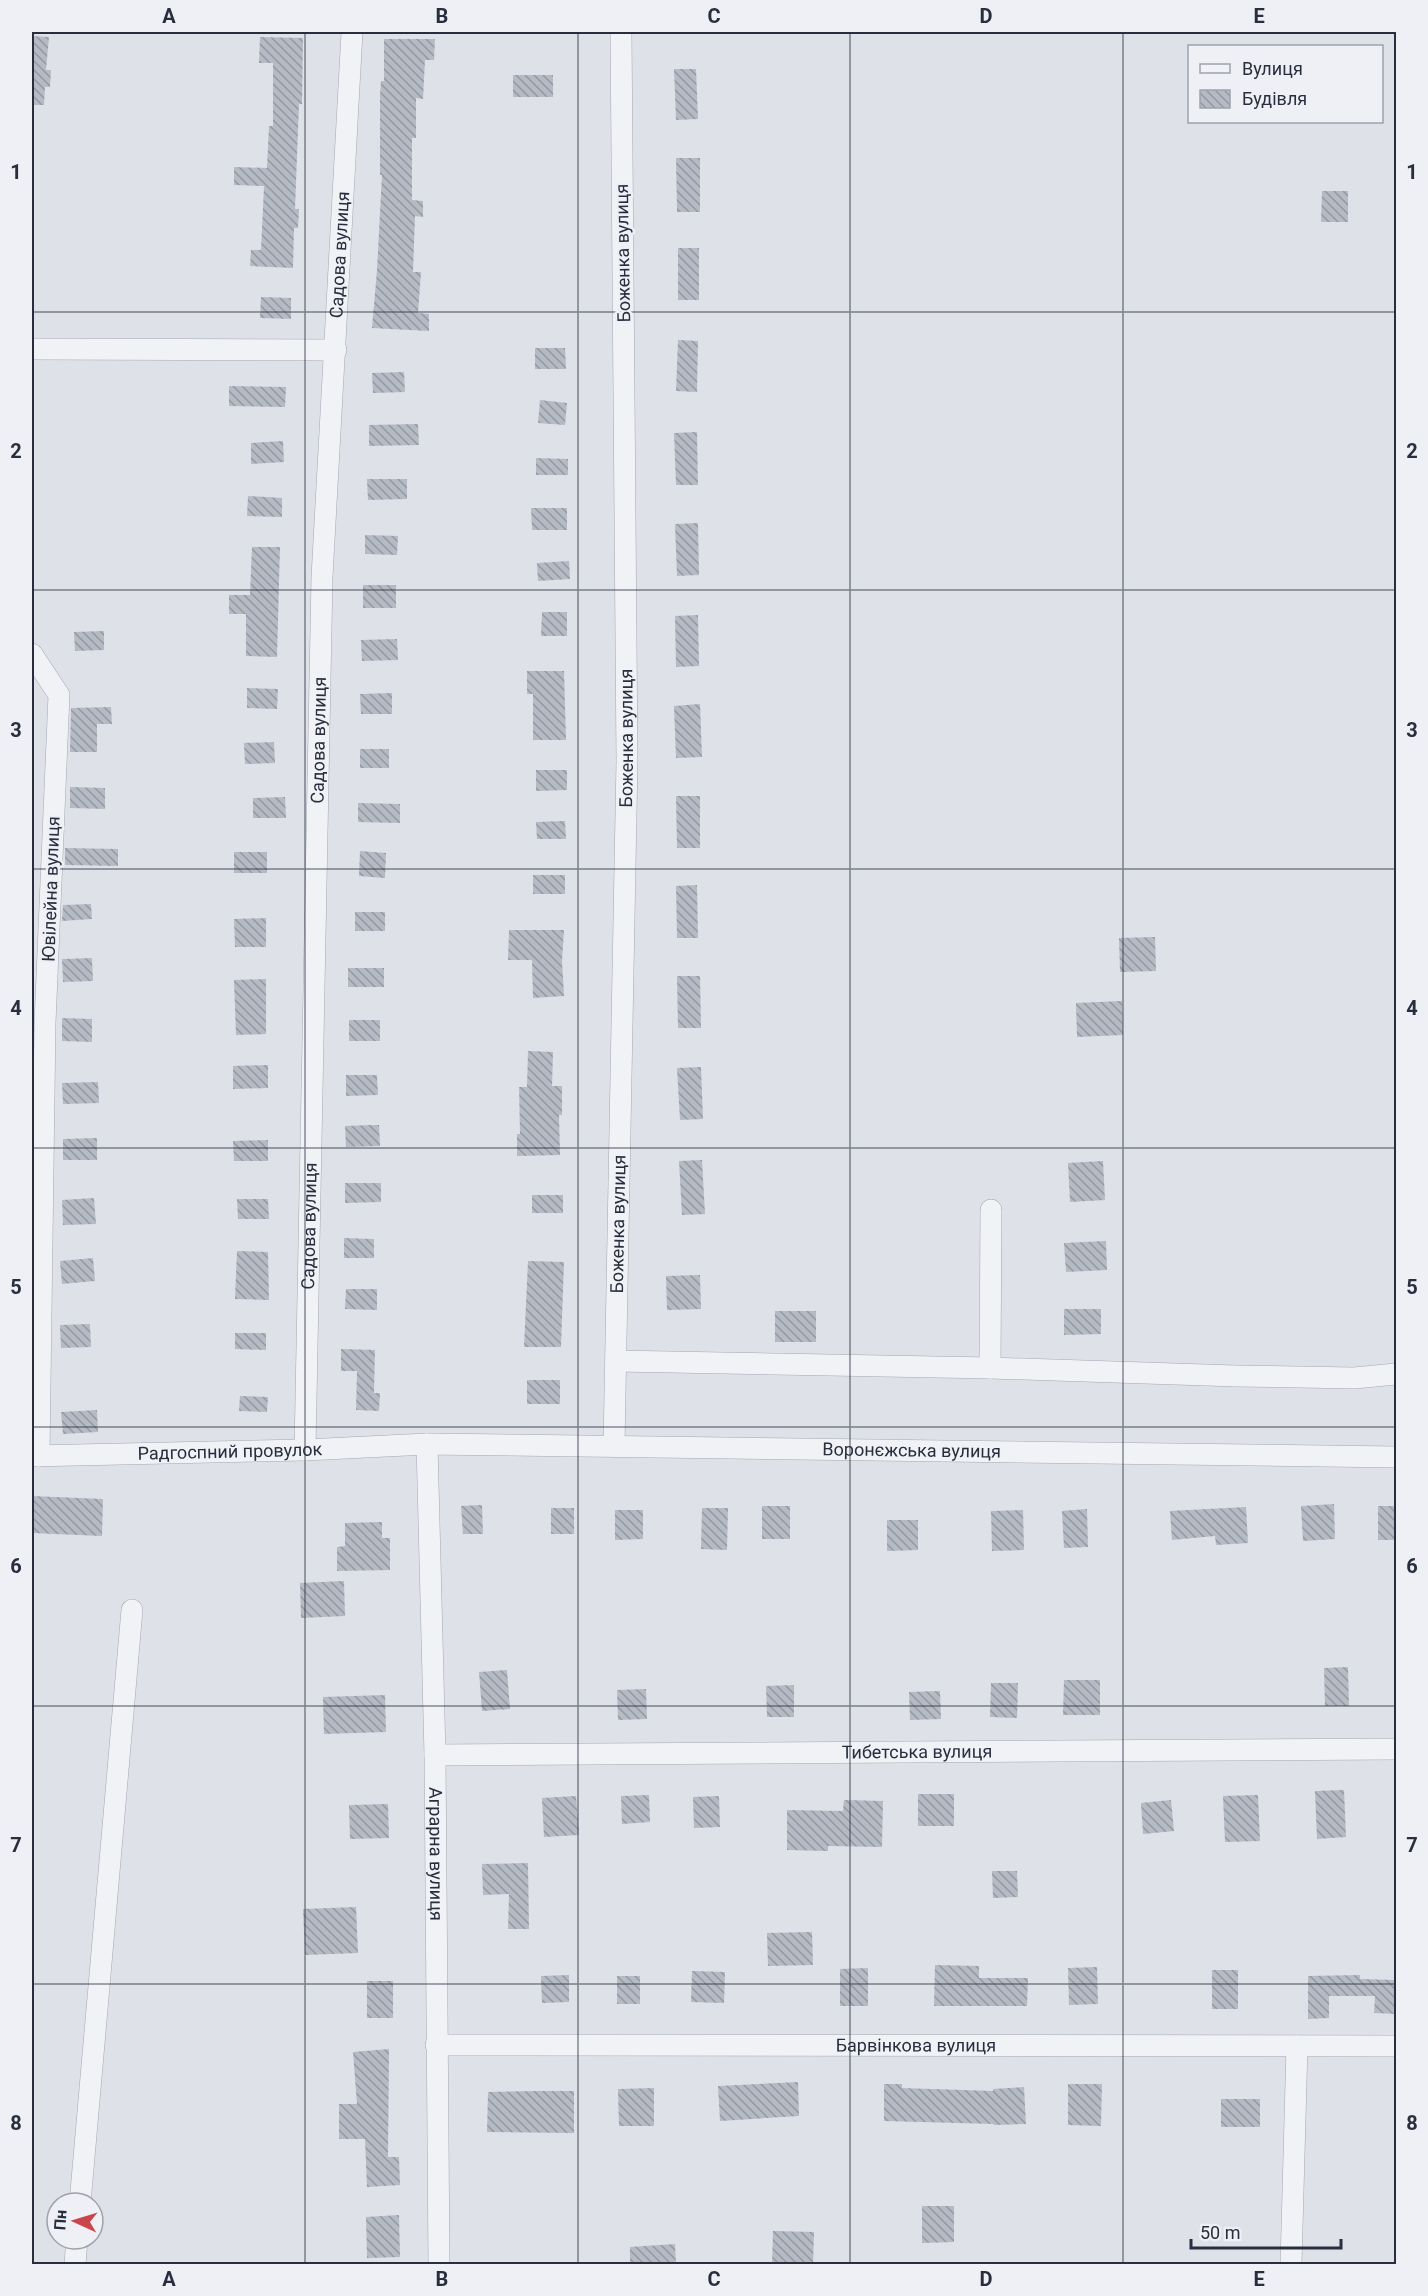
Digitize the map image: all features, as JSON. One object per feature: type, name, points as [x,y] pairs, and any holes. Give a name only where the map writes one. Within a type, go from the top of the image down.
[{"type":"street","name":"Садова вулиця","points":[[305,1450],[322,577],[352,32]]},
{"type":"street","name":"Боженка вулиця","points":[[614,1446],[627,761],[621,32]]},
{"type":"street","points":[[32,349],[336,350]]},
{"type":"street","name":"Ювілейна вулиця","points":[[32,654],[59,695],[45,1023],[35,1456]]},
{"type":"street","points":[[990,1368],[992,1210]]},
{"type":"street","points":[[616,1361],[1354,1378],[1396,1374]]},
{"type":"street","name":"Радгоспний провулок","points":[[35,1456],[305,1450],[427,1444]]},
{"type":"street","name":"Воронєжська вулиця","points":[[427,1444],[1396,1458]]},
{"type":"street","name":"Аграрна вулиця","points":[[427,1444],[435,1755],[439,2265]]},
{"type":"street","points":[[81,2191],[132,1610]]},
{"type":"street","name":"Тибетська вулиця","points":[[435,1755],[1396,1749]]},
{"type":"street","name":"Барвінкова вулиця","points":[[436,2045],[1396,2046]]},
{"type":"street","points":[[1292,2265],[1297,2046]]},
{"type":"building","points":[[32,36],[49,37],[46,70],[51,70],[50,87],[45,87],[44,105],[32,105]]},
{"type":"building","points":[[260,37],[303,38],[302,104],[299,104],[295,209],[299,209],[298,228],[294,228],[293,268],[250,266],[251,250],[261,250],[264,186],[234,185],[234,167],[267,168],[269,126],[273,126],[273,63],[259,63]]},
{"type":"building","points":[[384,39],[435,39],[434,60],[425,60],[423,99],[416,98],[416,138],[412,138],[412,200],[423,201],[423,217],[415,216],[413,272],[421,272],[418,313],[429,314],[429,331],[372,328],[382,175],[380,175],[380,96],[381,81],[384,81]]},
{"type":"building","points":[[674,69],[696,69],[698,119],[676,120]]},
{"type":"building","points":[[513,75],[553,75],[553,97],[513,97]]},
{"type":"building","points":[[676,158],[700,158],[700,212],[677,212]]},
{"type":"building","points":[[1322,191],[1348,191],[1348,222],[1321,222]]},
{"type":"building","points":[[678,248],[699,248],[699,300],[678,300]]},
{"type":"building","points":[[261,297],[291,298],[291,319],[260,318]]},
{"type":"building","points":[[678,340],[698,341],[697,392],[676,391]]},
{"type":"building","points":[[535,348],[565,348],[566,369],[535,369]]},
{"type":"building","points":[[404,372],[405,392],[373,393],[372,373]]},
{"type":"building","points":[[229,386],[286,387],[285,407],[229,406]]},
{"type":"building","points":[[540,400],[567,403],[565,425],[538,423]]},
{"type":"building","points":[[418,424],[419,445],[369,446],[369,425]]},
{"type":"building","points":[[697,432],[698,485],[676,485],[674,433]]},
{"type":"building","points":[[283,441],[284,462],[251,464],[251,443]]},
{"type":"building","points":[[536,458],[568,459],[568,475],[536,475]]},
{"type":"building","points":[[367,479],[407,479],[407,499],[368,500]]},
{"type":"building","points":[[248,496],[282,498],[282,517],[247,516]]},
{"type":"building","points":[[531,508],[567,508],[567,530],[532,530]]},
{"type":"building","points":[[698,523],[699,575],[677,576],[675,524]]},
{"type":"building","points":[[365,535],[398,536],[397,555],[365,554]]},
{"type":"building","points":[[252,547],[280,547],[277,657],[246,656],[246,614],[229,614],[229,595],[250,595]]},
{"type":"building","points":[[569,561],[570,579],[538,581],[537,563]]},
{"type":"building","points":[[363,585],[396,585],[396,608],[363,608]]},
{"type":"building","points":[[542,612],[567,612],[567,636],[541,636]]},
{"type":"building","points":[[698,615],[699,666],[676,667],[675,616]]},
{"type":"building","points":[[104,631],[104,650],[75,651],[74,632]]},
{"type":"building","points":[[397,639],[398,660],[362,661],[361,640]]},
{"type":"building","points":[[527,671],[564,671],[566,740],[533,740],[533,694],[527,694]]},
{"type":"building","points":[[247,688],[278,689],[277,709],[247,708]]},
{"type":"building","points":[[392,693],[392,714],[361,714],[360,694]]},
{"type":"building","points":[[700,704],[702,757],[676,758],[674,706]]},
{"type":"building","points":[[111,707],[112,724],[97,724],[97,752],[70,752],[71,708]]},
{"type":"building","points":[[274,742],[275,763],[245,764],[244,743]]},
{"type":"building","points":[[360,749],[389,749],[389,768],[360,768]]},
{"type":"building","points":[[536,770],[567,770],[567,790],[536,791]]},
{"type":"building","points":[[70,787],[105,788],[105,809],[70,808]]},
{"type":"building","points":[[676,796],[700,796],[700,848],[677,848]]},
{"type":"building","points":[[285,797],[286,818],[253,818],[253,798]]},
{"type":"building","points":[[358,803],[400,804],[400,823],[358,822]]},
{"type":"building","points":[[565,821],[566,839],[537,839],[536,822]]},
{"type":"building","points":[[65,848],[118,849],[118,866],[65,865]]},
{"type":"building","points":[[360,851],[386,853],[385,878],[359,876]]},
{"type":"building","points":[[234,852],[267,852],[267,873],[234,873]]},
{"type":"building","points":[[533,875],[565,875],[565,894],[533,894]]},
{"type":"building","points":[[697,885],[698,938],[677,938],[676,886]]},
{"type":"building","points":[[91,904],[92,919],[62,921],[63,905]]},
{"type":"building","points":[[355,912],[385,912],[385,931],[355,931]]},
{"type":"building","points":[[266,918],[266,947],[235,947],[234,919]]},
{"type":"building","points":[[509,930],[564,930],[562,961],[564,996],[533,998],[532,960],[508,960]]},
{"type":"building","points":[[1155,937],[1156,971],[1120,972],[1119,938]]},
{"type":"building","points":[[92,958],[93,981],[63,982],[62,959]]},
{"type":"building","points":[[348,968],[384,968],[384,987],[348,987]]},
{"type":"building","points":[[677,976],[700,976],[701,1028],[678,1028]]},
{"type":"building","points":[[266,979],[266,1034],[236,1035],[234,980]]},
{"type":"building","points":[[1122,1001],[1123,1035],[1077,1037],[1076,1003]]},
{"type":"building","points":[[62,1018],[92,1019],[92,1042],[62,1041]]},
{"type":"building","points":[[349,1020],[380,1020],[380,1041],[349,1041]]},
{"type":"building","points":[[528,1051],[553,1052],[552,1086],[562,1086],[562,1115],[559,1115],[560,1155],[517,1156],[517,1134],[520,1134],[519,1087],[527,1087]]},
{"type":"building","points":[[268,1065],[268,1088],[233,1089],[233,1066]]},
{"type":"building","points":[[701,1067],[703,1119],[680,1120],[677,1068]]},
{"type":"building","points":[[346,1075],[377,1075],[378,1095],[346,1096]]},
{"type":"building","points":[[98,1082],[99,1103],[63,1104],[62,1083]]},
{"type":"building","points":[[379,1125],[380,1146],[346,1147],[345,1126]]},
{"type":"building","points":[[97,1138],[97,1160],[63,1160],[63,1139]]},
{"type":"building","points":[[268,1140],[268,1161],[234,1161],[233,1141]]},
{"type":"building","points":[[702,1160],[705,1214],[682,1215],[679,1161]]},
{"type":"building","points":[[1103,1161],[1105,1200],[1070,1202],[1068,1163]]},
{"type":"building","points":[[345,1183],[381,1183],[381,1202],[345,1203]]},
{"type":"building","points":[[532,1195],[563,1195],[563,1213],[532,1213]]},
{"type":"building","points":[[94,1198],[96,1224],[63,1225],[62,1200]]},
{"type":"building","points":[[237,1199],[268,1199],[269,1219],[238,1219]]},
{"type":"building","points":[[344,1238],[374,1239],[374,1258],[344,1258]]},
{"type":"building","points":[[1106,1241],[1107,1270],[1066,1272],[1064,1243]]},
{"type":"building","points":[[237,1251],[268,1252],[269,1300],[235,1299]]},
{"type":"building","points":[[93,1258],[95,1281],[62,1284],[60,1261]]},
{"type":"building","points":[[528,1261],[564,1262],[561,1347],[524,1347]]},
{"type":"building","points":[[700,1275],[701,1309],[667,1310],[666,1276]]},
{"type":"building","points":[[346,1289],[377,1289],[377,1310],[345,1309]]},
{"type":"building","points":[[1064,1309],[1101,1309],[1101,1334],[1064,1335]]},
{"type":"building","points":[[775,1311],[816,1311],[816,1342],[775,1342]]},
{"type":"building","points":[[90,1324],[91,1347],[61,1348],[60,1325]]},
{"type":"building","points":[[235,1333],[266,1333],[266,1350],[235,1349]]},
{"type":"building","points":[[341,1349],[375,1350],[374,1393],[380,1393],[379,1411],[356,1410],[357,1371],[341,1371]]},
{"type":"building","points":[[527,1380],[560,1380],[560,1404],[527,1404]]},
{"type":"building","points":[[240,1396],[268,1397],[267,1412],[239,1411]]},
{"type":"building","points":[[97,1410],[98,1432],[63,1434],[61,1412]]},
{"type":"building","points":[[32,1496],[103,1499],[102,1536],[32,1533]]},
{"type":"building","points":[[1334,1504],[1335,1539],[1303,1541],[1301,1506]]},
{"type":"building","points":[[482,1505],[483,1534],[463,1534],[461,1506]]},
{"type":"building","points":[[762,1506],[790,1506],[790,1539],[762,1539]]},
{"type":"building","points":[[1378,1506],[1396,1506],[1396,1540],[1378,1540]]},
{"type":"building","points":[[1246,1507],[1248,1543],[1216,1545],[1215,1536],[1172,1540],[1170,1511]]},
{"type":"building","points":[[551,1508],[574,1508],[574,1534],[551,1534]]},
{"type":"building","points":[[702,1508],[728,1508],[727,1550],[701,1549]]},
{"type":"building","points":[[1087,1509],[1088,1547],[1064,1548],[1062,1511]]},
{"type":"building","points":[[615,1510],[643,1510],[643,1539],[615,1540]]},
{"type":"building","points":[[1023,1510],[1024,1550],[992,1551],[991,1511]]},
{"type":"building","points":[[887,1520],[918,1520],[918,1550],[887,1551]]},
{"type":"building","points":[[382,1522],[382,1538],[390,1538],[390,1570],[337,1571],[337,1547],[345,1546],[345,1523]]},
{"type":"building","points":[[344,1581],[345,1616],[301,1618],[300,1583]]},
{"type":"building","points":[[1348,1667],[1349,1706],[1325,1706],[1324,1668]]},
{"type":"building","points":[[507,1670],[510,1709],[482,1711],[479,1672]]},
{"type":"building","points":[[1064,1680],[1100,1680],[1100,1715],[1063,1715]]},
{"type":"building","points":[[991,1683],[1018,1683],[1017,1718],[990,1717]]},
{"type":"building","points":[[794,1685],[794,1717],[767,1717],[766,1686]]},
{"type":"building","points":[[646,1689],[647,1719],[618,1720],[617,1690]]},
{"type":"building","points":[[940,1691],[941,1719],[910,1720],[909,1692]]},
{"type":"building","points":[[385,1695],[386,1732],[324,1734],[323,1697]]},
{"type":"building","points":[[1344,1790],[1346,1837],[1317,1839],[1315,1791]]},
{"type":"building","points":[[918,1794],[954,1794],[954,1826],[918,1826]]},
{"type":"building","points":[[649,1795],[650,1822],[622,1824],[621,1796]]},
{"type":"building","points":[[1258,1795],[1260,1841],[1225,1842],[1223,1796]]},
{"type":"building","points":[[576,1796],[579,1835],[544,1837],[542,1798]]},
{"type":"building","points":[[719,1796],[720,1827],[694,1828],[693,1797]]},
{"type":"building","points":[[844,1800],[883,1801],[882,1847],[828,1846],[828,1851],[787,1850],[787,1810],[843,1811]]},
{"type":"building","points":[[1171,1800],[1174,1831],[1143,1834],[1141,1803]]},
{"type":"building","points":[[388,1804],[389,1838],[350,1839],[349,1805]]},
{"type":"building","points":[[528,1863],[529,1929],[508,1929],[509,1894],[483,1895],[482,1864]]},
{"type":"building","points":[[992,1871],[1017,1871],[1018,1897],[993,1898]]},
{"type":"building","points":[[356,1907],[358,1953],[305,1955],[303,1909]]},
{"type":"building","points":[[812,1932],[813,1965],[768,1966],[767,1933]]},
{"type":"building","points":[[935,1965],[979,1966],[979,1978],[1028,1978],[1027,2006],[934,2006]]},
{"type":"building","points":[[1097,1967],[1098,2004],[1069,2005],[1068,1968]]},
{"type":"building","points":[[868,1968],[868,2006],[840,2006],[840,1969]]},
{"type":"building","points":[[1212,1970],[1238,1970],[1238,2009],[1212,2009]]},
{"type":"building","points":[[692,1971],[725,1972],[724,2003],[691,2002]]},
{"type":"building","points":[[569,1975],[569,2002],[542,2003],[541,1976]]},
{"type":"building","points":[[1360,1975],[1360,1979],[1396,1980],[1396,2014],[1374,2013],[1375,1996],[1329,1996],[1329,2018],[1308,2019],[1308,1976]]},
{"type":"building","points":[[617,1976],[640,1976],[640,2004],[617,2004]]},
{"type":"building","points":[[367,1981],[393,1981],[393,2018],[367,2018]]},
{"type":"building","points":[[389,2049],[388,2157],[399,2157],[400,2185],[367,2187],[365,2139],[339,2139],[339,2104],[357,2104],[353,2052]]},
{"type":"building","points":[[798,2082],[799,2116],[720,2121],[718,2086]]},
{"type":"building","points":[[884,2084],[902,2084],[902,2088],[993,2091],[993,2089],[1024,2087],[1026,2124],[884,2121]]},
{"type":"building","points":[[1068,2084],[1102,2084],[1101,2126],[1068,2125]]},
{"type":"building","points":[[654,2088],[654,2126],[619,2126],[618,2089]]},
{"type":"building","points":[[574,2091],[574,2133],[487,2132],[488,2092]]},
{"type":"building","points":[[1221,2099],[1260,2099],[1260,2127],[1221,2127]]},
{"type":"building","points":[[922,2206],[954,2206],[954,2242],[922,2243]]},
{"type":"building","points":[[399,2215],[400,2257],[367,2258],[366,2217]]},
{"type":"building","points":[[773,2231],[814,2232],[813,2265],[772,2265]]},
{"type":"building","points":[[675,2244],[676,2265],[630,2265],[630,2247]]}]
